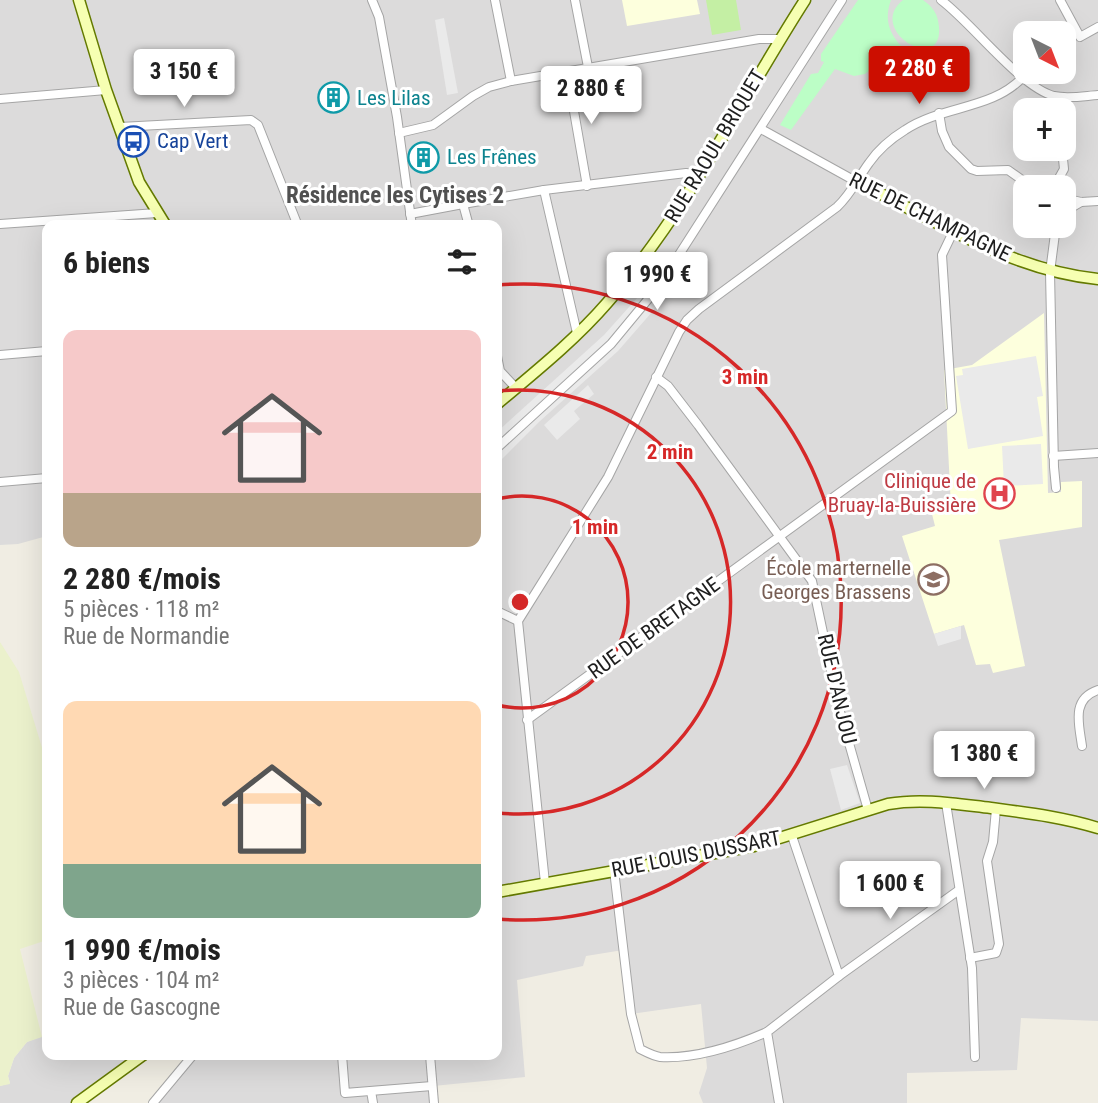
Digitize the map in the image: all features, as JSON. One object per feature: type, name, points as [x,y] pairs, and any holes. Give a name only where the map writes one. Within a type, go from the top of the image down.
[{"type":"street","points":[[79,0],[106,90],[139,182],[162,220]]},
{"type":"street","points":[[372,0],[379,17],[411,220]]},
{"type":"street","points":[[495,0],[511,81]]},
{"type":"street","points":[[575,0],[588,68]]},
{"type":"street","name":"RUE RAOUL BRIQUET","points":[[502,400],[577,333],[605,305],[643,259],[668,224],[805,0]]},
{"type":"street","points":[[502,443],[611,344],[665,278],[842,0]]},
{"type":"street","points":[[941,0],[956,11],[1013,67]]},
{"type":"street","points":[[948,0],[956,11]]},
{"type":"street","points":[[1060,0],[1080,37],[1098,27]]},
{"type":"street","points":[[398,133],[433,125],[473,96],[489,87],[511,81],[759,39],[780,39]]},
{"type":"street","points":[[567,71],[587,186]]},
{"type":"street","points":[[545,883],[518,621],[608,477],[687,320],[838,207],[847,198],[869,163],[887,143],[914,124],[939,113],[985,101],[1014,84]]},
{"type":"street","points":[[1033,84],[1044,92],[1063,98],[1098,95]]},
{"type":"street","points":[[0,99],[106,90]]},
{"type":"street","points":[[939,113],[942,131],[949,147],[974,170],[1008,170],[1015,175]]},
{"type":"street","points":[[120,127],[251,120],[258,125],[296,220]]},
{"type":"street","name":"RUE DE CHAMPAGNE","points":[[761,129],[857,182],[1000,254],[1050,272],[1098,279]]},
{"type":"street","points":[[410,214],[544,190],[686,173],[698,176]]},
{"type":"street","points":[[544,190],[577,333]]},
{"type":"street","points":[[1076,201],[1098,201]]},
{"type":"street","points":[[1076,205],[1081,202]]},
{"type":"street","points":[[463,204],[467,220]]},
{"type":"street","points":[[57,220],[157,213]]},
{"type":"street","points":[[0,224],[42,221]]},
{"type":"street","name":"RUE DE BRETAGNE","points":[[527,720],[953,411],[942,255],[953,232]]},
{"type":"street","points":[[1054,238],[1050,272],[1053,456],[1056,488]]},
{"type":"street","points":[[0,355],[42,351]]},
{"type":"street","points":[[502,373],[516,388]]},
{"type":"street","name":"RUE D'ANJOU","points":[[656,377],[668,386],[698,425],[814,587],[839,708],[868,810]]},
{"type":"street","points":[[1053,456],[1098,453]]},
{"type":"street","points":[[0,482],[42,478]]},
{"type":"street","points":[[502,613],[518,621]]},
{"type":"street","points":[[1082,746],[1077,714],[1079,705],[1089,693],[1098,690]]},
{"type":"street","name":"RUE LOUIS DUSSART","points":[[502,891],[754,846],[868,810],[906,801],[1054,816],[1098,828]]},
{"type":"street","points":[[946,803],[970,958],[975,1056]]},
{"type":"street","points":[[970,958],[996,953],[999,944],[987,861],[993,842],[996,809]]},
{"type":"street","points":[[792,836],[839,976]]},
{"type":"street","points":[[614,870],[636,1040],[640,1049],[658,1057],[687,1055],[738,1044],[767,1032],[839,976],[959,890]]},
{"type":"street","points":[[767,1032],[779,1103]]},
{"type":"street","points":[[77,1103],[100,1089],[136,1060]]},
{"type":"street","points":[[153,1103],[189,1060]]},
{"type":"street","points":[[342,1060],[345,1093],[432,1086]]},
{"type":"street","points":[[430,1060],[434,1103]]},
{"type":"street","points":[[371,1091],[373,1103]]},
{"type":"shaded area","points":[[0,0],[1098,0],[1098,1021],[1021,1018],[1017,1070],[907,1073],[907,1103],[703,1103],[699,1093],[707,1068],[701,1004],[631,1014],[623,950],[586,956],[583,966],[517,980],[525,1077],[433,1086],[434,1103],[153,1103],[189,1060],[502,1060],[502,220],[42,220],[42,537],[18,544],[0,545]]},
{"type":"shaded area","points":[[622,0],[697,0],[700,14],[627,26]]},
{"type":"shaded area","points":[[444,18],[458,93],[447,95],[435,20]]},
{"type":"shaded area","points":[[655,278],[665,293],[652,312],[618,351],[502,459],[502,427],[604,335]]},
{"type":"shaded area","name":"Clinique de Bruay-la-Buissière","points":[[1044,313],[1048,493],[1061,492],[1061,482],[1082,481],[1082,527],[999,540],[1025,666],[993,673],[990,664],[976,665],[964,625],[934,634],[902,536],[935,526],[931,510],[951,507],[944,370],[972,365]]},
{"type":"shaded area","points":[[1036,356],[1043,396],[1037,397],[1043,436],[968,449],[956,376],[963,375],[962,369]]},
{"type":"shaded area","points":[[588,385],[594,394],[574,411],[580,419],[557,440],[544,425]]},
{"type":"shaded area","points":[[1041,444],[1043,484],[1004,486],[1002,446]]},
{"type":"shaded area","name":"École marternelle Georges Brassens","points":[[961,626],[961,639],[938,646],[934,634]]},
{"type":"shaded area","points":[[0,642],[19,672],[42,748],[42,942],[20,949],[42,1037],[27,1042],[14,1058],[8,1076],[10,1084],[0,1086]]},
{"type":"shaded area","points":[[847,765],[860,803],[841,810],[830,769]]},
{"type":"shaded area","points":[[42,1036],[42,1060],[136,1060],[77,1103],[0,1103],[0,1086],[10,1083],[8,1076],[14,1058],[27,1042]]},
{"type":"green space","points":[[706,0],[736,0],[741,30],[712,35]]},
{"type":"green space","points":[[858,0],[891,0],[889,25],[902,47],[902,56],[876,65],[865,74],[854,76],[835,69],[791,130],[780,125],[811,74],[818,73],[824,62],[821,61],[821,54]]},
{"type":"green space","points":[[903,0],[923,0],[934,11],[939,27],[937,41],[930,48],[919,48],[899,35],[893,24],[894,12]]},
{"type":"place","name":"Les Lilas","points":[[334,98]]},
{"type":"place","name":"Cap Vert","points":[[134,141]]},
{"type":"place","name":"Les Frênes","points":[[424,157]]},
{"type":"place","name":"Clinique de Bruay-la-Buissière","points":[[999,493]]},
{"type":"place","name":"École marternelle Georges Brassens","points":[[934,580]]},
{"type":"district","name":"Résidence les Cytises 2","points":[[395,195]]}]
